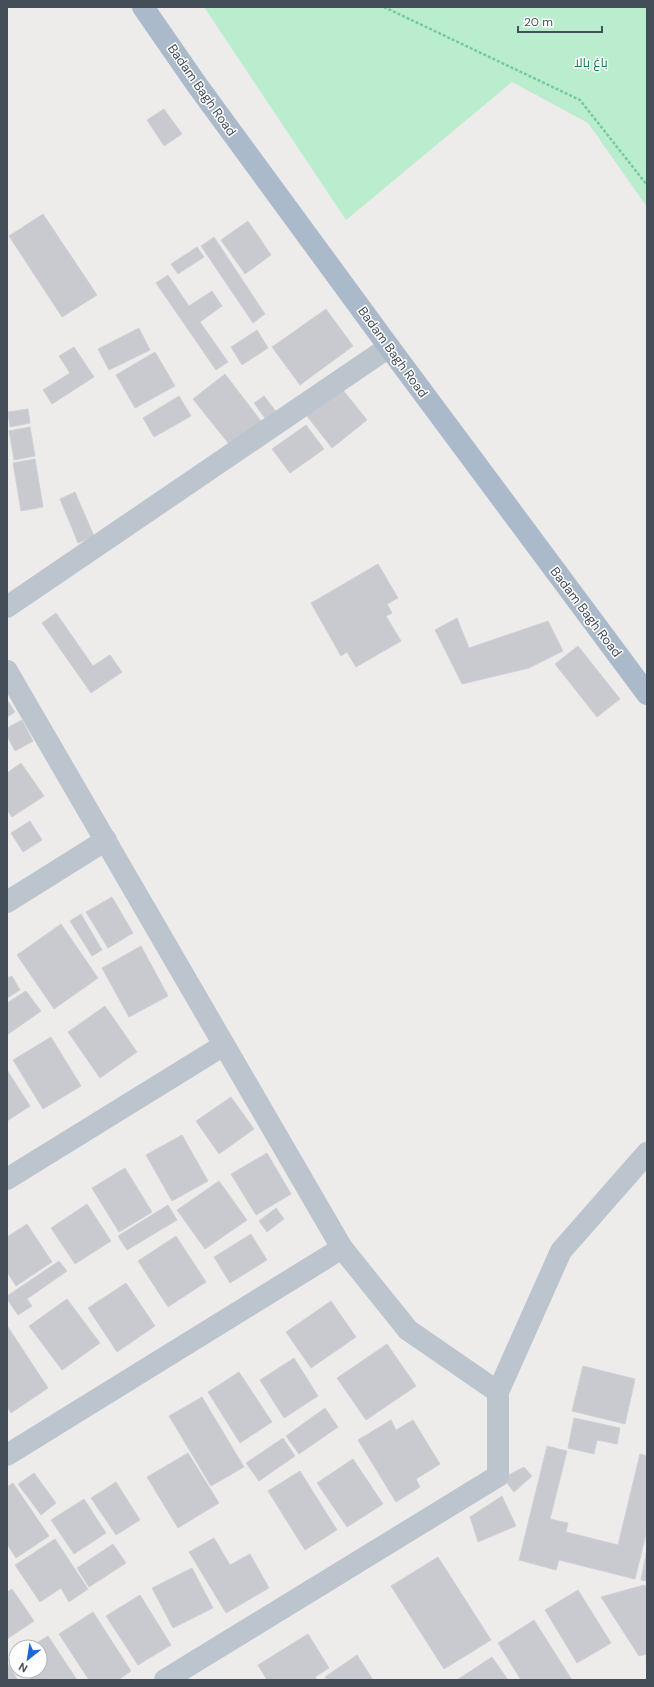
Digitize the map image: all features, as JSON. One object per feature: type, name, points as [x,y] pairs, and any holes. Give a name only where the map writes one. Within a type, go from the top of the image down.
[{"type":"main road","name":"Badam Bagh Road","points":[[144,7],[197,85],[389,347],[647,694]]},
{"type":"street","points":[[7,607],[389,347]]},
{"type":"street","points":[[7,671],[342,1248],[408,1330],[498,1392]]},
{"type":"street","points":[[7,902],[106,840]]},
{"type":"street","points":[[7,1179],[224,1045]]},
{"type":"street","points":[[165,1680],[498,1476],[498,1392],[561,1251],[647,1153]]},
{"type":"street","points":[[7,1455],[342,1248]]},
{"type":"path","points":[[384,7],[580,100],[647,185]]},
{"type":"green space","name":"باغ بالا","points":[[204,7],[647,7],[647,207],[588,123],[512,82],[346,220]]},
{"type":"building","points":[[164,109],[182,134],[164,146],[147,120]]},
{"type":"building","points":[[43,214],[97,295],[62,317],[9,236]]},
{"type":"building","points":[[248,221],[271,255],[245,274],[221,240]]},
{"type":"building","points":[[214,237],[265,314],[253,323],[201,246]]},
{"type":"building","points":[[197,247],[204,257],[178,274],[171,264]]},
{"type":"building","points":[[168,275],[189,306],[212,291],[222,306],[200,322],[228,362],[216,370],[156,283]]},
{"type":"building","points":[[326,309],[353,346],[300,385],[272,347]]},
{"type":"building","points":[[139,328],[150,350],[109,370],[98,349]]},
{"type":"building","points":[[257,330],[268,348],[242,365],[231,347]]},
{"type":"building","points":[[74,347],[94,377],[52,404],[43,390],[70,373],[59,356]]},
{"type":"building","points":[[155,352],[175,386],[135,408],[116,375]]},
{"type":"building","points":[[225,374],[264,425],[233,449],[193,399]]},
{"type":"building","points":[[338,384],[367,420],[332,448],[303,411]]},
{"type":"building","points":[[179,396],[191,416],[154,437],[143,418]]},
{"type":"building","points":[[264,396],[277,413],[267,421],[254,403]]},
{"type":"building","points":[[28,409],[30,423],[10,427],[8,412]]},
{"type":"building","points":[[306,425],[324,449],[290,473],[272,449]]},
{"type":"building","points":[[30,427],[35,456],[14,460],[9,431]]},
{"type":"building","points":[[35,459],[43,507],[21,511],[13,463]]},
{"type":"building","points":[[75,492],[94,536],[78,543],[60,499]]},
{"type":"building","points":[[378,564],[398,598],[387,604],[392,613],[386,616],[401,641],[356,667],[347,652],[341,656],[311,603]]},
{"type":"building","points":[[56,613],[93,666],[110,655],[122,672],[91,693],[42,623]]},
{"type":"building","points":[[457,618],[469,648],[548,621],[563,651],[529,668],[462,684],[435,630]]},
{"type":"building","points":[[578,646],[620,699],[597,717],[555,664]]},
{"type":"building","points":[[7,700],[15,712],[7,717]]},
{"type":"building","points":[[22,720],[33,741],[15,751],[7,736],[7,728]]},
{"type":"building","points":[[21,763],[44,796],[12,817],[7,810],[7,773]]},
{"type":"building","points":[[30,821],[42,840],[23,852],[11,833]]},
{"type":"building","points":[[112,897],[133,933],[108,948],[86,912]]},
{"type":"building","points":[[81,914],[102,950],[92,956],[70,921]]},
{"type":"building","points":[[61,924],[98,978],[54,1009],[17,955]]},
{"type":"building","points":[[141,946],[168,996],[129,1017],[102,968]]},
{"type":"building","points":[[12,976],[20,990],[7,998],[7,978]]},
{"type":"building","points":[[26,991],[41,1011],[7,1035],[7,1003]]},
{"type":"building","points":[[105,1006],[137,1052],[100,1078],[68,1032]]},
{"type":"building","points":[[51,1037],[81,1086],[43,1109],[13,1060]]},
{"type":"building","points":[[7,1070],[30,1106],[7,1121]]},
{"type":"building","points":[[231,1097],[254,1129],[219,1154],[196,1121]]},
{"type":"building","points":[[182,1135],[208,1181],[172,1201],[146,1155]]},
{"type":"building","points":[[267,1153],[291,1194],[256,1215],[231,1174]]},
{"type":"building","points":[[125,1168],[152,1212],[119,1232],[92,1188]]},
{"type":"building","points":[[219,1181],[247,1220],[205,1249],[177,1210]]},
{"type":"building","points":[[87,1204],[111,1241],[75,1264],[51,1228]]},
{"type":"building","points":[[168,1205],[177,1220],[127,1250],[118,1236]]},
{"type":"building","points":[[276,1208],[284,1219],[267,1232],[259,1221]]},
{"type":"building","points":[[27,1224],[52,1262],[16,1286],[7,1272],[7,1237]]},
{"type":"building","points":[[251,1234],[267,1260],[230,1283],[214,1257]]},
{"type":"building","points":[[176,1236],[206,1282],[168,1307],[138,1261]]},
{"type":"building","points":[[59,1261],[67,1271],[27,1299],[32,1306],[18,1315],[7,1299],[7,1296]]},
{"type":"building","points":[[126,1283],[155,1326],[117,1352],[88,1308]]},
{"type":"building","points":[[67,1299],[100,1343],[62,1370],[29,1326]]},
{"type":"building","points":[[331,1301],[356,1337],[311,1368],[286,1332]]},
{"type":"building","points":[[8,1327],[48,1388],[11,1413],[7,1407]]},
{"type":"building","points":[[387,1344],[416,1386],[366,1420],[337,1378]]},
{"type":"building","points":[[294,1358],[318,1396],[284,1418],[260,1380]]},
{"type":"building","points":[[583,1366],[635,1379],[625,1424],[572,1411]]},
{"type":"building","points":[[239,1372],[272,1422],[240,1443],[208,1392]]},
{"type":"building","points":[[202,1397],[244,1467],[211,1486],[169,1416]]},
{"type":"building","points":[[325,1408],[338,1427],[299,1454],[286,1436]]},
{"type":"building","points":[[574,1418],[620,1428],[617,1444],[597,1440],[594,1454],[568,1448]]},
{"type":"building","points":[[391,1420],[396,1430],[413,1420],[440,1464],[416,1479],[420,1487],[396,1502],[358,1440]]},
{"type":"building","points":[[283,1438],[295,1456],[259,1481],[246,1463]]},
{"type":"building","points":[[547,1446],[567,1451],[550,1519],[568,1523],[566,1532],[618,1545],[640,1454],[647,1456],[647,1530],[635,1579],[559,1560],[556,1570],[519,1560]]},
{"type":"building","points":[[188,1453],[219,1503],[178,1528],[147,1477]]},
{"type":"building","points":[[353,1459],[383,1504],[347,1527],[317,1483]]},
{"type":"building","points":[[524,1467],[532,1476],[514,1492],[503,1478]]},
{"type":"building","points":[[300,1471],[337,1530],[305,1550],[268,1491]]},
{"type":"building","points":[[34,1473],[56,1503],[41,1515],[18,1484]]},
{"type":"building","points":[[116,1482],[140,1520],[116,1535],[91,1498]]},
{"type":"building","points":[[13,1483],[49,1536],[16,1558],[7,1544],[7,1487]]},
{"type":"building","points":[[502,1496],[516,1526],[478,1542],[470,1517]]},
{"type":"building","points":[[84,1499],[106,1533],[74,1554],[51,1520]]},
{"type":"building","points":[[214,1538],[230,1565],[250,1554],[269,1588],[226,1613],[189,1552]]},
{"type":"building","points":[[55,1539],[88,1589],[69,1602],[61,1588],[40,1602],[15,1565]]},
{"type":"building","points":[[113,1544],[126,1563],[89,1587],[77,1568]]},
{"type":"building","points":[[647,1549],[647,1581],[641,1580]]},
{"type":"building","points":[[438,1557],[491,1640],[444,1669],[391,1586]]},
{"type":"building","points":[[192,1568],[213,1608],[173,1628],[152,1588]]},
{"type":"building","points":[[644,1585],[647,1586],[647,1654],[639,1656],[601,1597]]},
{"type":"building","points":[[12,1589],[34,1621],[7,1639],[7,1592]]},
{"type":"building","points":[[578,1590],[611,1643],[577,1663],[545,1610]]},
{"type":"building","points":[[140,1595],[171,1645],[138,1665],[106,1616]]},
{"type":"building","points":[[93,1612],[131,1671],[118,1680],[89,1680],[59,1634]]},
{"type":"building","points":[[534,1620],[572,1680],[521,1680],[498,1643]]},
{"type":"building","points":[[308,1634],[329,1668],[315,1677],[318,1680],[267,1680],[258,1665]]},
{"type":"building","points":[[48,1636],[77,1680],[31,1680],[30,1679],[48,1679],[48,1639],[43,1639]]},
{"type":"building","points":[[357,1655],[373,1680],[327,1680],[325,1677]]},
{"type":"building","points":[[492,1657],[508,1680],[457,1680]]},
{"type":"building","points":[[7,1663],[8,1679],[18,1680],[7,1680]]}]
